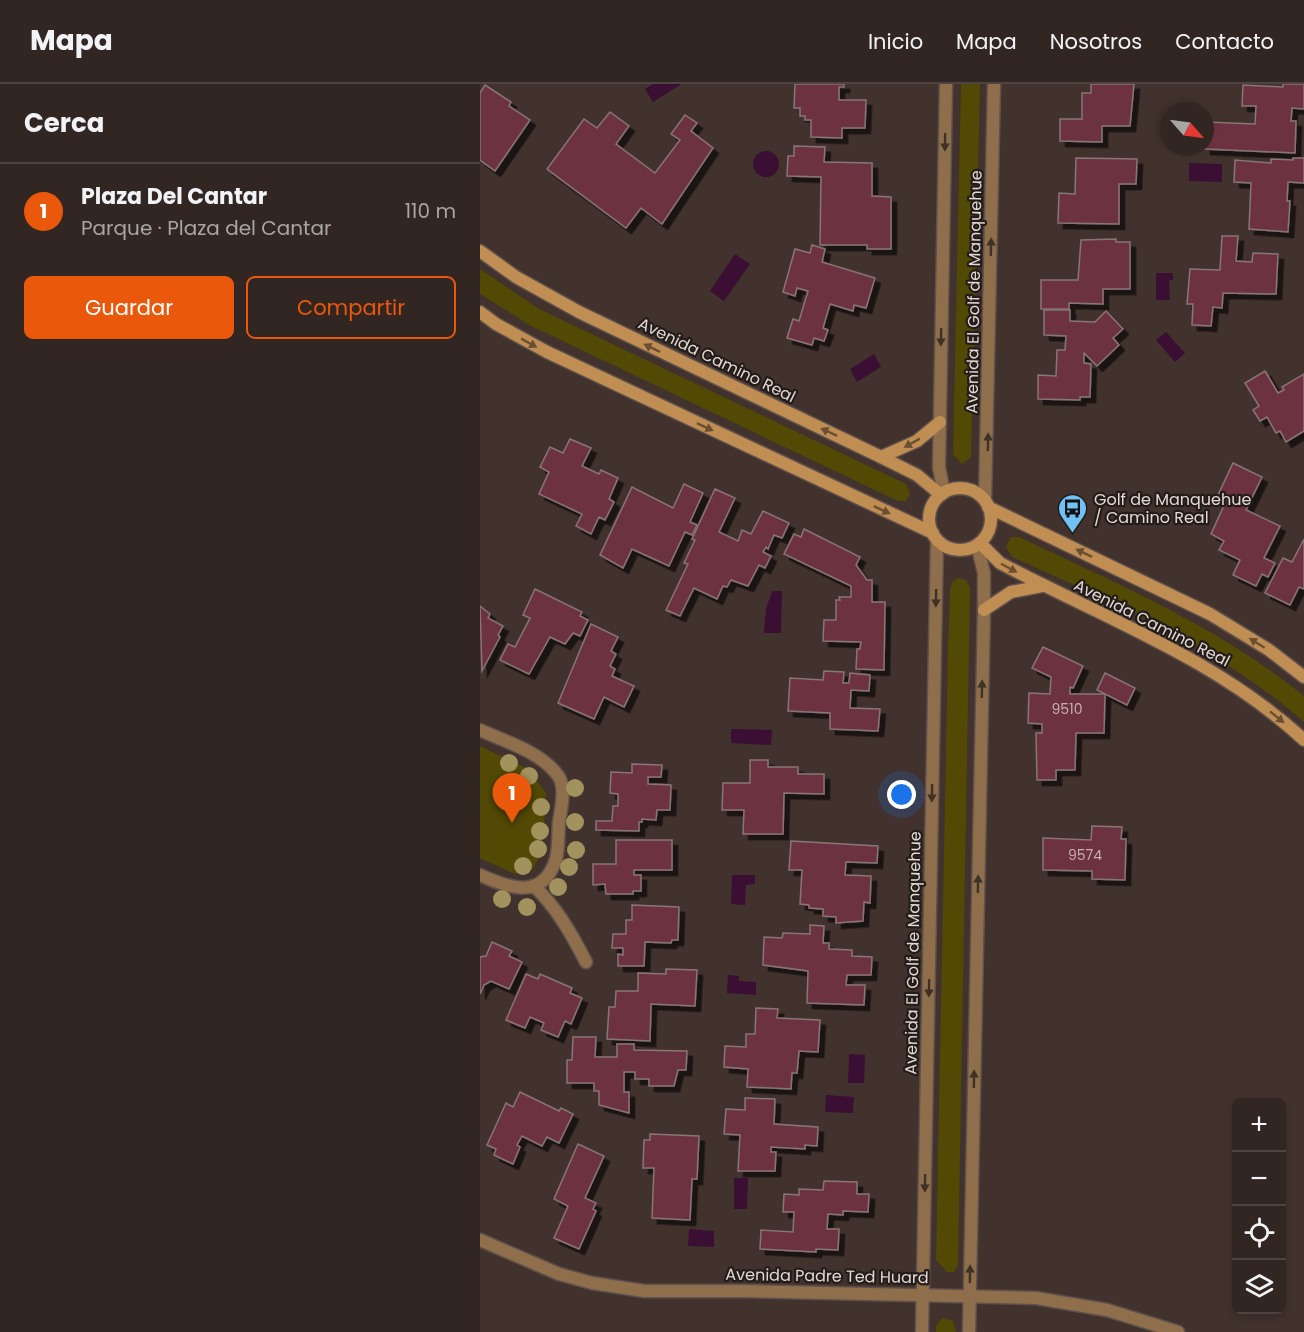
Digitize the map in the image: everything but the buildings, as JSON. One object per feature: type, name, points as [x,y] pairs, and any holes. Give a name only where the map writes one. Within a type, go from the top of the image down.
[{"type":"main road","name":"Avenida Camino Real","points":[[480,251],[516,277],[579,312],[881,457],[917,475],[943,494]]},
{"type":"main road","points":[[480,312],[496,324],[547,352],[935,536],[953,549],[965,549],[978,544],[991,524],[987,504],[970,490],[957,489],[943,494],[934,504],[930,516],[935,536]]},
{"type":"main road","points":[[881,457],[917,441],[940,422]]},
{"type":"main road","name":"Avenida Camino Real","points":[[987,504],[1210,614],[1269,650],[1304,677]]},
{"type":"main road","name":"Avenida Camino Real","points":[[978,544],[993,558],[1044,586],[1210,669],[1276,715],[1304,740]]},
{"type":"main road","points":[[984,610],[1011,592],[1044,586]]},
{"type":"street","name":"Avenida El Golf de Manquehue","points":[[943,494],[939,467],[946,84]]},
{"type":"street","name":"Avenida El Golf de Manquehue","points":[[987,504],[994,84]]},
{"type":"street","name":"Avenida El Golf de Manquehue","points":[[922,1332],[935,536]]},
{"type":"street","points":[[969,1332],[984,610],[984,573],[978,544]]},
{"type":"street","points":[[480,730],[546,764],[560,778],[562,793],[556,859],[546,878],[534,886],[508,887],[480,875]]},
{"type":"street","points":[[534,886],[549,901],[567,926],[586,962]]},
{"type":"street","name":"Avenida Padre Ted Huard","points":[[480,1240],[559,1274],[592,1283],[644,1291],[970,1295],[1072,1303],[1138,1318],[1178,1332]]},
{"type":"shaded area","points":[[653,84],[680,85],[653,102],[645,89]]},
{"type":"shaded area","points":[[961,84],[980,84],[971,457],[962,464],[953,454]]},
{"type":"shaded area","points":[[766,151],[775,155],[779,164],[775,173],[766,177],[757,173],[753,164],[757,155]]},
{"type":"shaded area","points":[[1189,163],[1222,164],[1222,182],[1189,181]]},
{"type":"shaded area","points":[[735,254],[750,264],[724,301],[710,291]]},
{"type":"shaded area","points":[[480,269],[539,309],[906,484],[910,494],[906,501],[898,501],[531,326],[480,294]]},
{"type":"shaded area","points":[[1156,273],[1173,273],[1173,280],[1169,280],[1170,300],[1156,300]]},
{"type":"shaded area","points":[[1166,332],[1185,353],[1175,362],[1156,340]]},
{"type":"shaded area","points":[[874,354],[881,367],[857,382],[850,369]]},
{"type":"shaded area","points":[[1011,537],[1019,537],[1167,608],[1238,649],[1304,696],[1304,722],[1271,695],[1201,649],[1127,610],[1012,557],[1006,547]]},
{"type":"shaded area","points":[[958,578],[966,580],[970,587],[958,1265],[954,1272],[947,1272],[936,1260],[948,647],[950,591],[952,582]]},
{"type":"shaded area","points":[[772,591],[782,591],[781,633],[764,633],[766,609]]},
{"type":"shaded area","points":[[731,729],[772,730],[771,745],[731,743]]},
{"type":"shaded area","points":[[480,746],[528,769],[546,793],[542,853],[532,870],[515,874],[480,858]]},
{"type":"shaded area","points":[[732,875],[755,875],[755,884],[746,885],[745,905],[731,904]]},
{"type":"shaded area","points":[[728,975],[739,976],[739,981],[756,982],[756,995],[727,993]]},
{"type":"shaded area","points":[[849,1054],[865,1055],[864,1083],[848,1083]]},
{"type":"shaded area","points":[[826,1095],[854,1097],[853,1113],[825,1112]]},
{"type":"shaded area","points":[[734,1178],[748,1178],[747,1209],[734,1209]]},
{"type":"shaded area","points":[[689,1229],[714,1231],[714,1247],[688,1246]]},
{"type":"shaded area","points":[[942,1318],[953,1321],[956,1332],[936,1332],[936,1326]]},
{"type":"place","name":"Golf de Manquehue / Camino Real","points":[[1073,534]]},
{"type":"place","name":"Plaza Del Cantar","points":[[512,823]]}]
